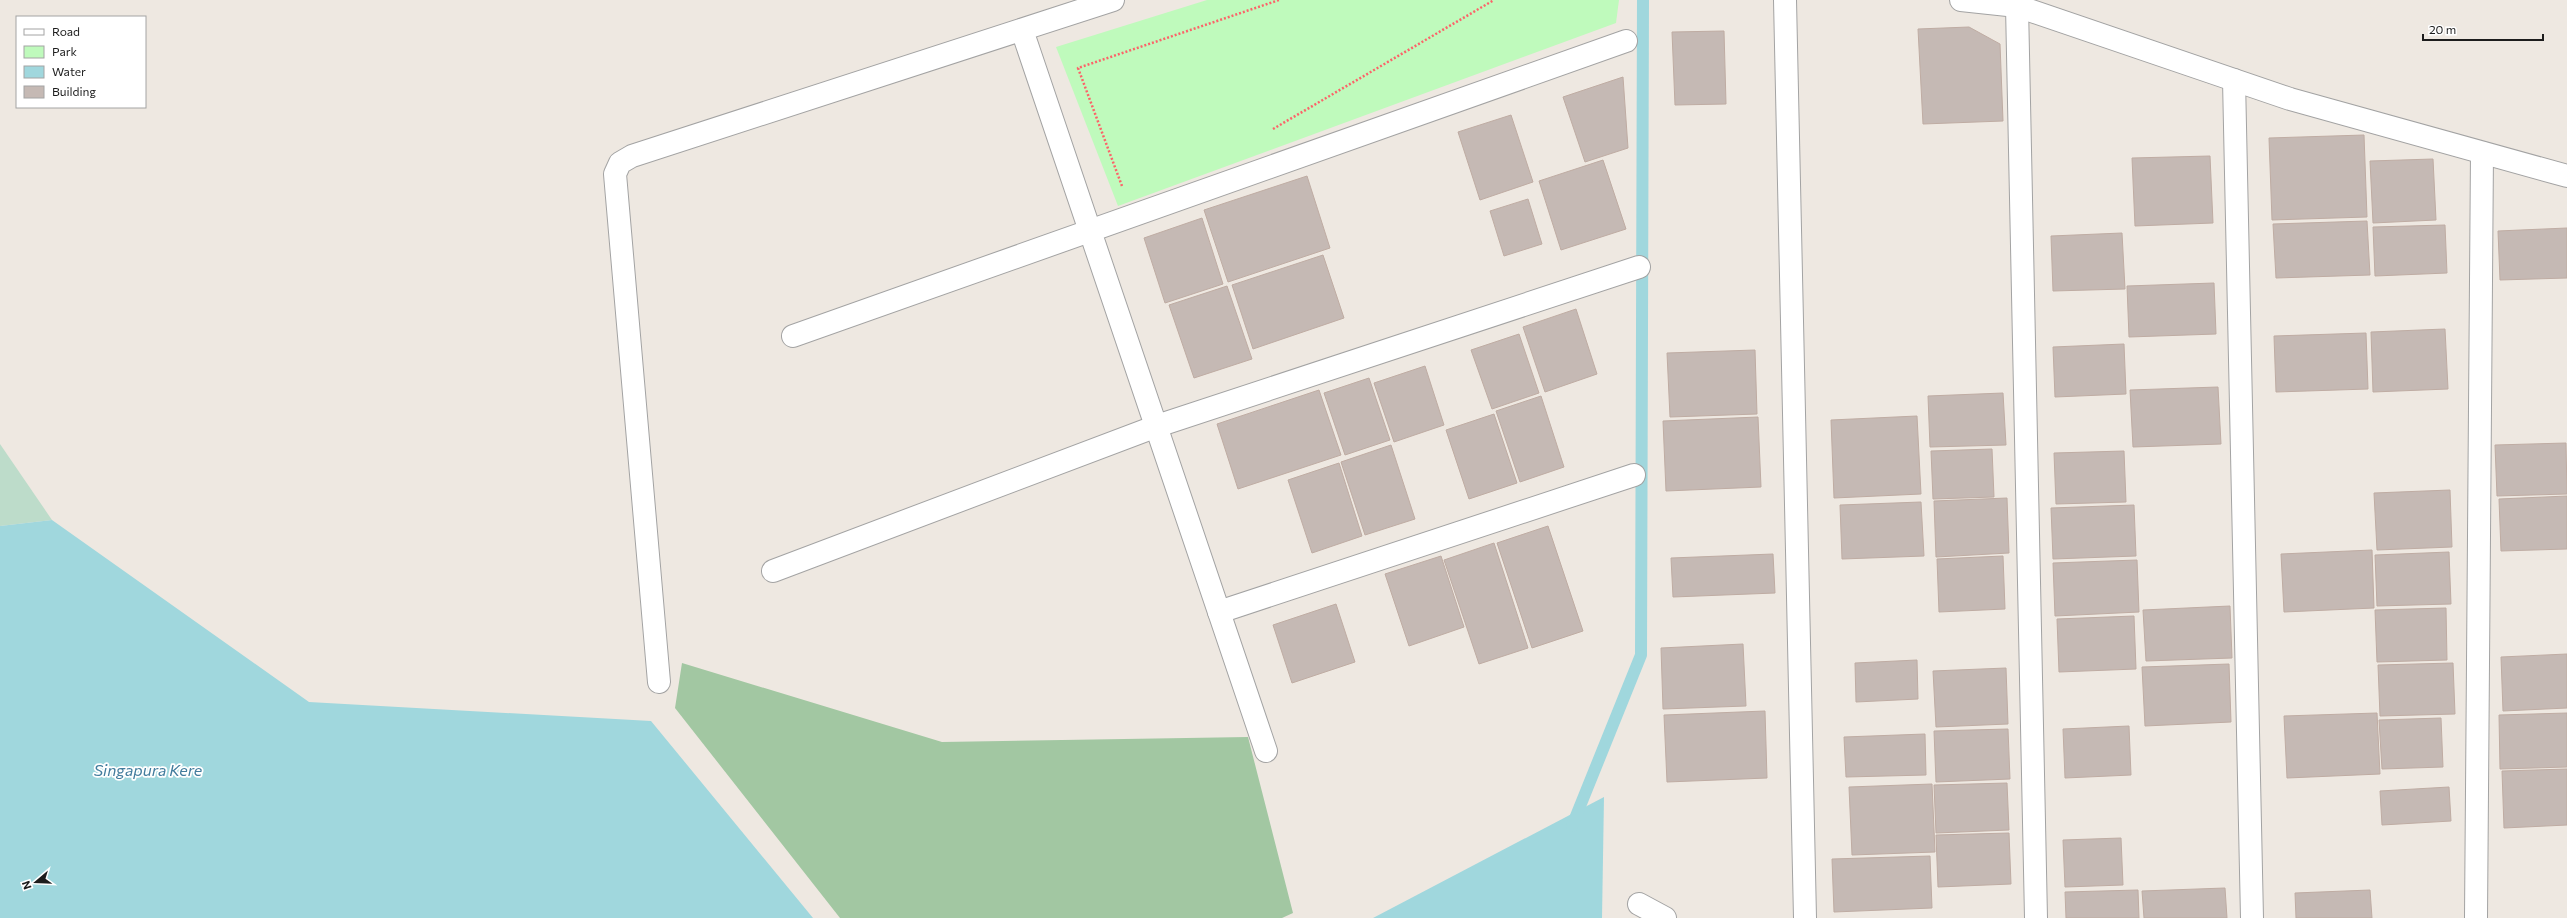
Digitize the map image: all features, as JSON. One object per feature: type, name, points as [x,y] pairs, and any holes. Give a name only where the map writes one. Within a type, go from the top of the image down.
[{"type":"street","points":[[659,682],[615,174],[620,163],[639,153],[1113,0]]},
{"type":"street","points":[[1785,0],[1805,918]]},
{"type":"street","points":[[1961,0],[2014,3],[2290,99],[2567,176]]},
{"type":"street","points":[[2014,3],[2036,918]]},
{"type":"street","points":[[1022,30],[1266,751]]},
{"type":"street","points":[[793,336],[1626,41]]},
{"type":"street","points":[[2234,80],[2252,918]]},
{"type":"street","points":[[2476,918],[2482,153]]},
{"type":"street","points":[[773,570],[1157,426],[1639,267]]},
{"type":"street","points":[[1219,612],[1634,475]]},
{"type":"street","points":[[1639,904],[1665,918]]},
{"type":"path","points":[[1124,191],[1078,68],[1279,0]]},
{"type":"path","points":[[1268,132],[1494,0]]},
{"type":"green space","points":[[1207,0],[1619,0],[1616,23],[1118,206],[1056,47]]},
{"type":"green space","points":[[0,444],[52,520],[0,526]]},
{"type":"green space","points":[[682,663],[942,742],[1248,737],[1293,913],[1282,918],[840,918],[675,708]]},
{"type":"water","name":"Singapura Kere","points":[[52,520],[309,702],[651,721],[813,918],[0,918],[0,526]]},
{"type":"water","points":[[1604,797],[1602,918],[1373,918]]},
{"type":"building","points":[[1969,27],[2000,44],[2003,121],[1923,124],[1918,29]]},
{"type":"building","points":[[1724,31],[1726,104],[1675,105],[1672,32]]},
{"type":"building","points":[[1623,77],[1628,148],[1585,162],[1563,97]]},
{"type":"building","points":[[1511,115],[1533,182],[1480,200],[1458,132]]},
{"type":"building","points":[[2364,135],[2367,217],[2272,220],[2269,138]]},
{"type":"building","points":[[2210,156],[2213,223],[2135,226],[2132,158]]},
{"type":"building","points":[[2433,159],[2436,220],[2373,223],[2370,161]]},
{"type":"building","points":[[1603,160],[1626,229],[1561,250],[1539,181]]},
{"type":"building","points":[[1307,176],[1330,248],[1228,282],[1204,210]]},
{"type":"building","points":[[1528,199],[1542,244],[1504,256],[1490,211]]},
{"type":"building","points":[[1202,218],[1223,284],[1165,303],[1144,238]]},
{"type":"building","points":[[2367,221],[2370,275],[2276,278],[2273,224]]},
{"type":"building","points":[[2445,225],[2447,273],[2375,276],[2373,227]]},
{"type":"building","points":[[2567,228],[2567,278],[2500,280],[2498,231]]},
{"type":"building","points":[[2122,233],[2125,289],[2053,291],[2051,236]]},
{"type":"building","points":[[1323,255],[1344,318],[1253,349],[1232,285]]},
{"type":"building","points":[[2214,283],[2216,334],[2129,337],[2127,286]]},
{"type":"building","points":[[1227,286],[1252,359],[1194,378],[1169,305]]},
{"type":"building","points":[[1576,309],[1597,374],[1545,392],[1523,327]]},
{"type":"building","points":[[2445,329],[2448,389],[2373,392],[2371,332]]},
{"type":"building","points":[[2366,333],[2368,389],[2276,392],[2274,336]]},
{"type":"building","points":[[1519,334],[1539,393],[1492,409],[1471,350]]},
{"type":"building","points":[[2124,344],[2126,394],[2055,397],[2053,347]]},
{"type":"building","points":[[1755,350],[1757,414],[1670,417],[1667,353]]},
{"type":"building","points":[[1425,366],[1444,425],[1394,442],[1374,383]]},
{"type":"building","points":[[1369,378],[1390,440],[1345,455],[1324,393]]},
{"type":"building","points":[[2218,387],[2221,444],[2133,447],[2130,390]]},
{"type":"building","points":[[1319,390],[1341,455],[1238,489],[1217,424]]},
{"type":"building","points":[[2003,393],[2006,445],[1930,447],[1928,396]]},
{"type":"building","points":[[1541,396],[1564,467],[1520,482],[1496,411]]},
{"type":"building","points":[[1494,414],[1517,483],[1469,499],[1446,430]]},
{"type":"building","points":[[1917,416],[1921,494],[1834,498],[1831,420]]},
{"type":"building","points":[[1758,417],[1761,487],[1666,491],[1663,421]]},
{"type":"building","points":[[2566,443],[2567,494],[2497,496],[2495,445]]},
{"type":"building","points":[[1391,445],[1415,519],[1365,535],[1341,462]]},
{"type":"building","points":[[1992,449],[1994,497],[1933,499],[1931,451]]},
{"type":"building","points":[[2124,451],[2126,502],[2056,504],[2054,453]]},
{"type":"building","points":[[1339,463],[1362,536],[1312,553],[1288,480]]},
{"type":"building","points":[[2450,490],[2452,547],[2377,550],[2374,493]]},
{"type":"building","points":[[2567,496],[2567,549],[2501,551],[2499,499]]},
{"type":"building","points":[[2007,498],[2009,553],[1936,557],[1934,501]]},
{"type":"building","points":[[1921,502],[1924,556],[1842,559],[1840,505]]},
{"type":"building","points":[[2134,505],[2136,556],[2053,559],[2051,508]]},
{"type":"building","points":[[1548,526],[1583,631],[1532,648],[1497,543]]},
{"type":"building","points":[[1494,543],[1528,648],[1479,664],[1444,560]]},
{"type":"building","points":[[2372,550],[2374,608],[2284,612],[2281,554]]},
{"type":"building","points":[[2449,552],[2451,604],[2377,606],[2375,555]]},
{"type":"building","points":[[1773,554],[1775,593],[1673,597],[1671,558]]},
{"type":"building","points":[[1441,556],[1464,627],[1409,646],[1385,574]]},
{"type":"building","points":[[2003,556],[2005,609],[1939,612],[1937,559]]},
{"type":"building","points":[[2137,560],[2139,612],[2055,616],[2053,563]]},
{"type":"building","points":[[1336,604],[1355,662],[1292,683],[1273,625]]},
{"type":"building","points":[[2230,606],[2232,658],[2146,661],[2143,610]]},
{"type":"building","points":[[2446,608],[2447,660],[2377,662],[2375,610]]},
{"type":"building","points":[[2134,616],[2136,669],[2059,672],[2057,619]]},
{"type":"building","points":[[1743,644],[1746,706],[1663,709],[1661,648]]},
{"type":"building","points":[[2567,654],[2567,708],[2503,711],[2501,657]]},
{"type":"building","points":[[1917,660],[1918,699],[1856,702],[1855,663]]},
{"type":"building","points":[[2453,663],[2455,714],[2380,716],[2378,665]]},
{"type":"building","points":[[2229,664],[2231,722],[2145,726],[2142,667]]},
{"type":"building","points":[[2006,668],[2008,724],[1936,727],[1933,671]]},
{"type":"building","points":[[1765,711],[1767,778],[1667,782],[1664,715]]},
{"type":"building","points":[[2377,713],[2380,774],[2287,778],[2284,716]]},
{"type":"building","points":[[2567,713],[2567,767],[2500,769],[2499,715]]},
{"type":"building","points":[[2441,718],[2443,767],[2382,769],[2379,720]]},
{"type":"building","points":[[2129,726],[2131,775],[2065,778],[2063,729]]},
{"type":"building","points":[[2008,729],[2010,779],[1936,782],[1934,731]]},
{"type":"building","points":[[1925,734],[1926,775],[1846,777],[1844,737]]},
{"type":"building","points":[[2567,769],[2567,825],[2504,828],[2502,771]]},
{"type":"building","points":[[2007,783],[2009,830],[1936,833],[1934,785]]},
{"type":"building","points":[[1932,784],[1935,852],[1852,855],[1849,787]]},
{"type":"building","points":[[2449,787],[2451,821],[2382,825],[2380,791]]},
{"type":"building","points":[[2009,833],[2011,884],[1938,887],[1936,835]]},
{"type":"building","points":[[2121,838],[2123,885],[2065,887],[2063,840]]},
{"type":"building","points":[[1930,856],[1932,908],[1834,912],[1832,859]]},
{"type":"building","points":[[2225,888],[2227,918],[2144,918],[2142,891]]},
{"type":"building","points":[[2138,890],[2139,918],[2066,918],[2065,892]]},
{"type":"building","points":[[2370,890],[2372,918],[2296,918],[2295,893]]},
{"type":"waterway","points":[[1572,826],[1641,655],[1643,0]]}]
